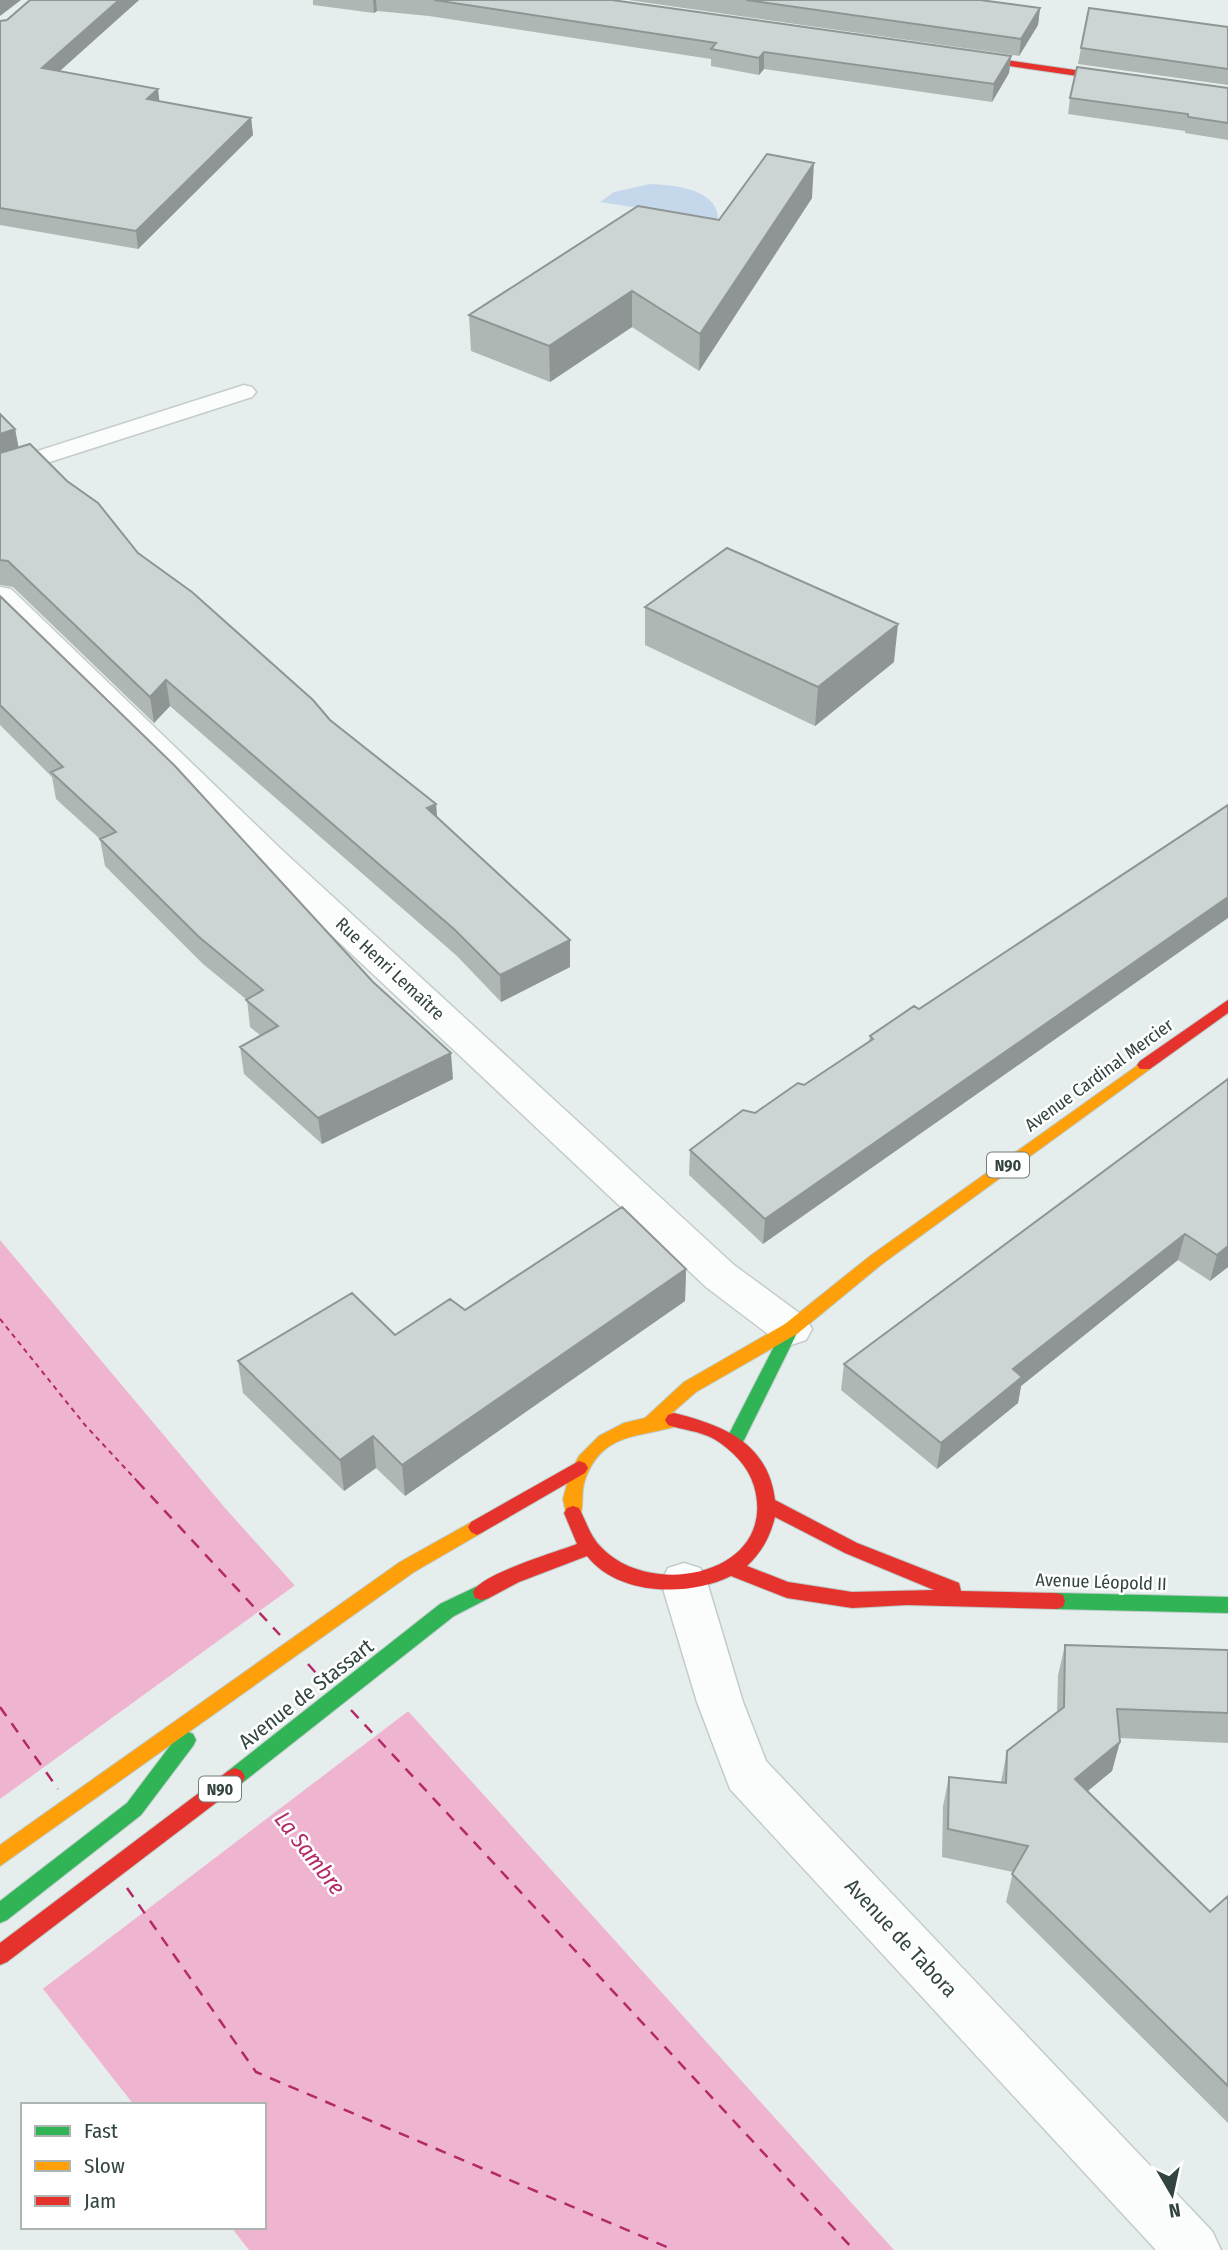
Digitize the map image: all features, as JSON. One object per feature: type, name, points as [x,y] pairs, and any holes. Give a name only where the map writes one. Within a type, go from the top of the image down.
[{"type":"main road","points":[[945,55],[1228,95]]},
{"type":"main road","name":"Avenue Cardinal Mercier","points":[[652,1421],[690,1387],[792,1329],[876,1261],[1228,1005]]},
{"type":"main road","name":"Avenue Cardinal Mercier","points":[[735,1440],[792,1329]]},
{"type":"main road","name":"N90","points":[[0,1857],[396,1576],[579,1468],[608,1436],[652,1421],[696,1423],[735,1440],[760,1470],[768,1487],[769,1505]]},
{"type":"main road","name":"N90","points":[[579,1468],[571,1488],[570,1508],[576,1529],[588,1548],[612,1567],[641,1579],[706,1575]]},
{"type":"main road","points":[[706,1575],[745,1555],[758,1540],[766,1523],[769,1505]]},
{"type":"main road","name":"Avenue Léopold II","points":[[769,1505],[851,1548],[973,1598]]},
{"type":"main road","name":"Avenue de Stassart","points":[[0,1955],[219,1790],[436,1618],[512,1576],[588,1548]]},
{"type":"main road","name":"Avenue Léopold II","points":[[706,1575],[852,1600],[973,1598],[1228,1605]]},
{"type":"main road","name":"N90","points":[[0,1913],[134,1809],[208,1711]]},
{"type":"street","name":"Rue Henri Lemaître","points":[[0,596],[281,869],[720,1276],[792,1329]]},
{"type":"street","name":"Avenue de Tabora","points":[[706,1575],[720,1702],[747,1774],[1193,2250]]},
{"type":"lane","points":[[0,471],[244,391]]},
{"type":"shaded area","points":[[650,184],[680,187],[701,194],[715,207],[718,217],[716,220],[600,202],[614,192]]},
{"type":"water","name":"La Sambre","points":[[0,1240],[225,1508],[894,2250],[249,2250],[233,2229],[266,2229],[266,2103],[132,2103],[0,1934]]},
{"type":"pier","points":[[298,1583],[411,1709],[40,1991],[0,1940],[0,1799]]},
{"type":"building","points":[[30,0],[119,0],[42,68],[158,89],[147,99],[251,118],[136,231],[0,208],[0,21],[7,20]]},
{"type":"building","points":[[434,0],[612,0],[1011,56],[994,84],[764,52],[759,58],[711,49],[716,43]]},
{"type":"building","points":[[746,0],[980,0],[1040,8],[1021,39]]},
{"type":"building","points":[[1089,8],[1228,27],[1228,69],[1081,48]]},
{"type":"building","points":[[1077,67],[1228,88],[1228,123],[1188,117],[1188,114],[1070,98]]},
{"type":"building","points":[[767,154],[814,163],[700,334],[632,291],[549,346],[469,315],[638,206],[719,220]]},
{"type":"building","points":[[0,414],[15,429],[0,434]]},
{"type":"building","points":[[30,444],[67,481],[98,503],[138,553],[192,592],[313,700],[330,720],[436,804],[427,808],[570,940],[500,975],[455,930],[166,680],[150,697],[8,561],[0,560],[0,453]]},
{"type":"building","points":[[727,548],[898,624],[818,687],[645,607]]},
{"type":"building","points":[[0,596],[175,766],[373,982],[451,1053],[318,1118],[240,1047],[278,1026],[246,1000],[263,990],[199,937],[100,839],[116,832],[51,772],[63,767],[0,705]]},
{"type":"building","points":[[1228,805],[1228,897],[765,1219],[690,1150],[743,1110],[755,1113],[798,1083],[804,1085],[873,1039],[870,1036],[914,1006],[919,1009]]},
{"type":"building","points":[[1228,1079],[1228,1246],[1217,1255],[1185,1234],[1013,1369],[1022,1377],[941,1443],[844,1364]]},
{"type":"building","points":[[622,1207],[686,1269],[402,1465],[373,1436],[340,1460],[238,1361],[352,1293],[395,1335],[450,1299],[465,1310]]},
{"type":"building","points":[[1065,1645],[1228,1650],[1228,1713],[1117,1709],[1120,1742],[1075,1779],[1210,1912],[1228,1896],[1228,2086],[1012,1874],[1028,1846],[948,1829],[949,1777],[1006,1783],[1007,1751],[1064,1707]]},
{"type":"ferry route","points":[[0,1319],[85,1425],[138,1482]]},
{"type":"ferry route","points":[[137,1481],[280,1635]]},
{"type":"ferry route","points":[[308,1664],[323,1681]]},
{"type":"ferry route","points":[[0,1707],[58,1789]]},
{"type":"ferry route","points":[[351,1710],[854,2250]]},
{"type":"ferry route","points":[[127,1888],[256,2072],[674,2250]]},
{"type":"traffic: fast","points":[[735,1440],[791,1329]]},
{"type":"traffic: fast","points":[[235,1777],[447,1610],[482,1592]]},
{"type":"traffic: fast","points":[[1056,1601],[1228,1605]]},
{"type":"traffic: fast","points":[[0,1913],[134,1809],[186,1740]]},
{"type":"traffic: slow","points":[[652,1421],[690,1387],[791,1329],[876,1260],[1145,1065]]},
{"type":"traffic: slow","points":[[573,1513],[574,1485],[595,1450],[605,1441],[630,1428],[674,1420]]},
{"type":"traffic: slow","points":[[0,1857],[407,1567],[477,1527]]},
{"type":"traffic: jam","points":[[957,56],[1228,95]]},
{"type":"traffic: jam","points":[[1145,1065],[1228,1005]]},
{"type":"traffic: jam","points":[[573,1513],[582,1537],[597,1555],[616,1569],[639,1578],[664,1583],[689,1582],[713,1576],[735,1565],[751,1550],[762,1533],[767,1515],[761,1478],[751,1461],[737,1446],[720,1434],[674,1420]]},
{"type":"traffic: jam","points":[[477,1527],[579,1468]]},
{"type":"traffic: jam","points":[[769,1505],[851,1548],[952,1589]]},
{"type":"traffic: jam","points":[[482,1592],[512,1576],[588,1548]]},
{"type":"traffic: jam","points":[[729,1567],[787,1590],[852,1600],[907,1597],[1056,1601]]},
{"type":"traffic: jam","points":[[0,1955],[235,1777]]}]
